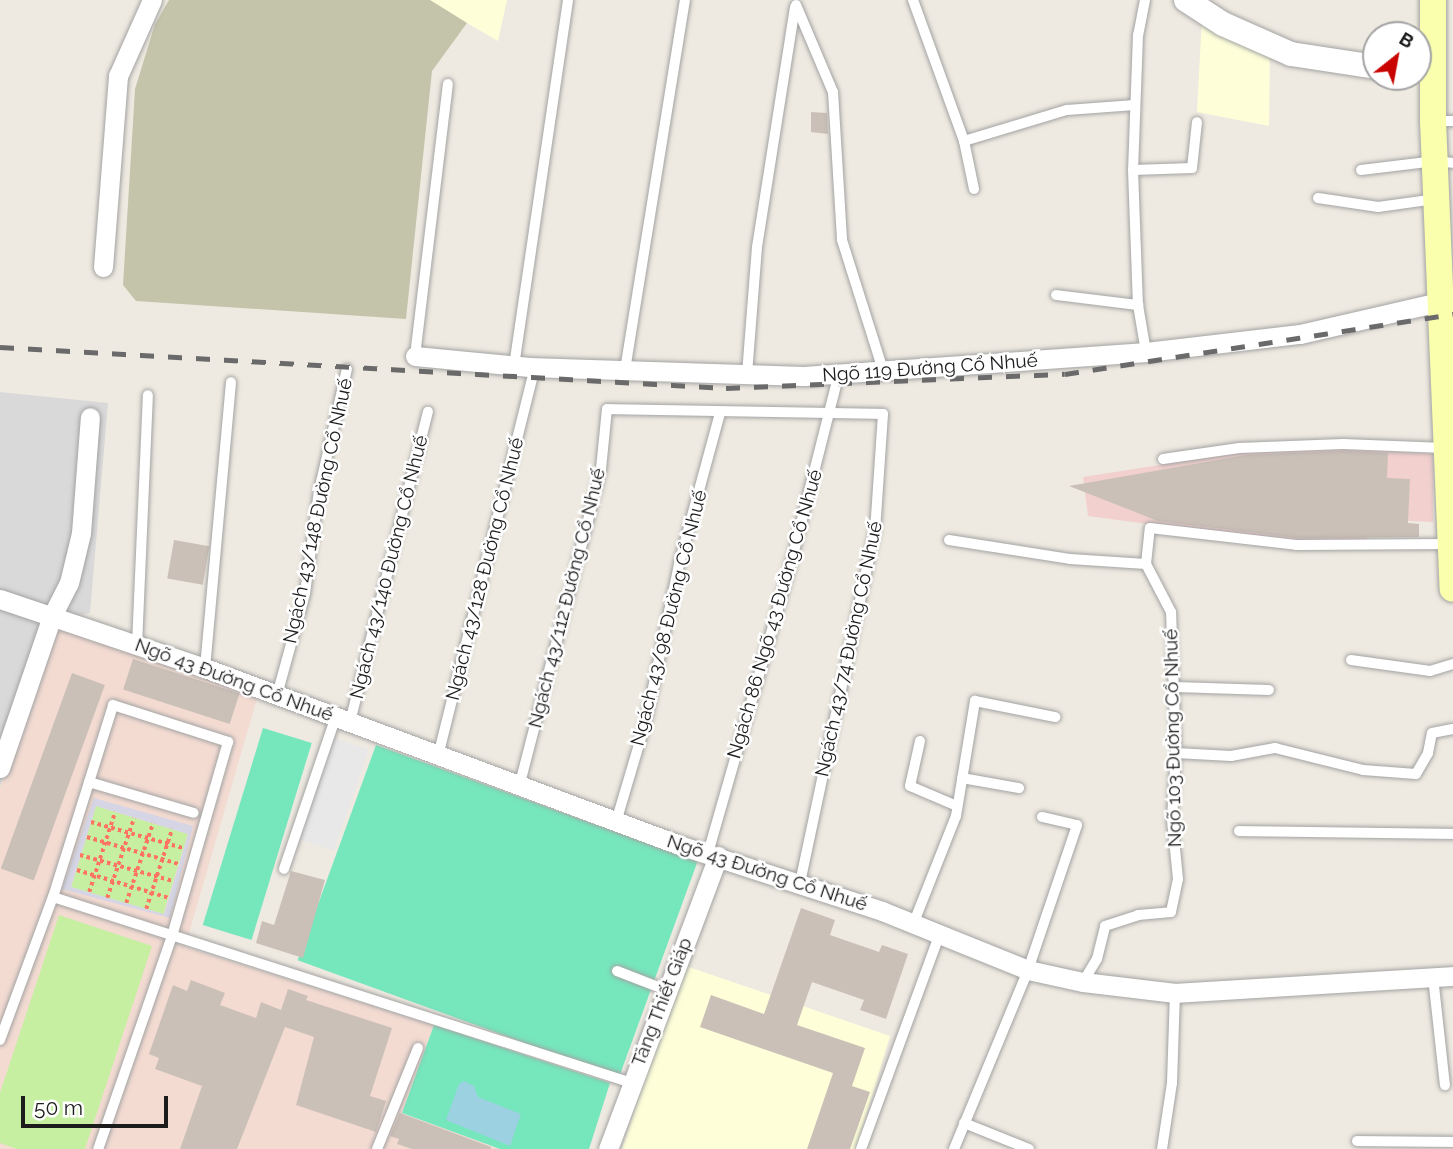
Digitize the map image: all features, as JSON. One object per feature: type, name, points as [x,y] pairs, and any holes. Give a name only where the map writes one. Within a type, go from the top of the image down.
[{"type":"main road","points":[[1431,21],[1433,0]]},
{"type":"main road","points":[[1432,88],[1443,121],[1444,162],[1437,199],[1447,300],[1451,567]]},
{"type":"street","points":[[103,267],[118,76],[152,0]]},
{"type":"street","points":[[1198,4],[1291,54],[1362,64]]},
{"type":"street","name":"Ngõ 119 Đường Cổ Nhuế","points":[[415,356],[514,366],[788,380],[839,373],[1146,352],[1300,334],[1447,300]]},
{"type":"street","points":[[0,768],[52,616],[69,583],[81,533],[90,417]]},
{"type":"street","name":"Ngõ 43 Đường Cổ Nhuế","points":[[0,598],[205,668],[343,719],[437,758],[616,822],[914,922],[1028,970],[1083,982],[1175,993],[1443,976]]},
{"type":"street","name":"Tăng Thiết Giáp","points":[[608,1149],[713,855]]},
{"type":"lane","points":[[514,366],[568,0]]},
{"type":"lane","points":[[625,370],[685,0]]},
{"type":"lane","points":[[913,0],[964,141],[974,189]]},
{"type":"lane","points":[[1145,0],[1138,35],[1133,170],[1138,305],[1146,352]]},
{"type":"lane","points":[[796,2],[834,92],[842,240],[883,370]]},
{"type":"lane","points":[[734,378],[796,2]]},
{"type":"lane","points":[[415,356],[448,84]]},
{"type":"lane","points":[[964,141],[1067,110],[1135,105]]},
{"type":"lane","points":[[1133,170],[1192,168],[1197,122]]},
{"type":"lane","points":[[1361,170],[1444,162]]},
{"type":"lane","points":[[1318,198],[1378,207],[1437,199]]},
{"type":"lane","points":[[1056,295],[1138,305]]},
{"type":"lane","name":"Ngách 43/148 Đường Cổ Nhuế","points":[[277,695],[305,593],[319,491],[347,369]]},
{"type":"lane","name":"Ngách 86 Ngõ 43 Đường Cổ Nhuế","points":[[713,855],[839,373]]},
{"type":"lane","name":"Ngách 43/128 Đường Cổ Nhuế","points":[[437,758],[532,380]]},
{"type":"lane","points":[[205,668],[231,382]]},
{"type":"lane","points":[[137,645],[148,394]]},
{"type":"lane","name":"Ngách 43/112 Đường Cổ Nhuế","points":[[519,787],[601,469],[607,408],[720,413]]},
{"type":"lane","points":[[720,413],[831,411]]},
{"type":"lane","name":"Ngách 43/74 Đường Cổ Nhuế","points":[[800,883],[876,530],[883,414],[831,411]]},
{"type":"lane","name":"Ngách 43/140 Đường Cổ Nhuế","points":[[284,869],[343,719],[428,412]]},
{"type":"lane","name":"Ngách 43/98 Đường Cổ Nhuế","points":[[616,822],[646,721],[679,564],[720,413]]},
{"type":"lane","points":[[1163,459],[1240,449],[1343,444],[1449,448]]},
{"type":"lane","points":[[948,540],[1070,559],[1146,564],[1150,528],[1451,567]]},
{"type":"lane","name":"Ngõ 103 Đường Cổ Nhuế","points":[[1083,982],[1097,959],[1105,926],[1138,915],[1171,912],[1178,879],[1172,819],[1176,753],[1171,612],[1146,564]]},
{"type":"lane","points":[[1351,660],[1430,671],[1453,664]]},
{"type":"lane","points":[[1175,687],[1269,690]]},
{"type":"lane","points":[[914,922],[957,806],[975,701],[1055,717]]},
{"type":"lane","points":[[0,1040],[53,897],[113,705],[228,742],[173,933],[99,1149]]},
{"type":"lane","points":[[1176,753],[1231,756],[1275,748],[1363,770],[1416,774],[1428,753],[1432,733],[1453,729]]},
{"type":"lane","points":[[920,741],[910,786],[957,806]]},
{"type":"lane","points":[[962,778],[1019,788]]},
{"type":"lane","points":[[89,782],[194,813]]},
{"type":"lane","points":[[954,1149],[1028,970],[1077,825],[1042,817]]},
{"type":"lane","points":[[1239,831],[1453,834]]},
{"type":"lane","points":[[53,897],[173,933],[632,1083]]},
{"type":"lane","points":[[861,1149],[941,933]]},
{"type":"lane","points":[[617,971],[666,990]]},
{"type":"lane","points":[[1443,976],[1445,1085]]},
{"type":"lane","points":[[1162,1149],[1172,1083],[1175,993]]},
{"type":"lane","points":[[377,1149],[418,1048]]},
{"type":"lane","points":[[964,1123],[1029,1149]]},
{"type":"lane","points":[[1357,1141],[1453,1142]]},
{"type":"path","points":[[89,892],[115,812]]},
{"type":"path","points":[[107,898],[134,818]]},
{"type":"path","points":[[91,822],[183,848]]},
{"type":"path","points":[[126,903],[153,823]]},
{"type":"path","points":[[146,909],[172,829]]},
{"type":"path","points":[[86,837],[179,864]]},
{"type":"path","points":[[80,855],[174,881]]},
{"type":"path","points":[[76,870],[169,898]]},
{"type":"shaded area","points":[[169,0],[430,0],[467,23],[432,71],[406,319],[136,301],[123,285],[135,89],[155,24]]},
{"type":"shaded area","points":[[430,0],[507,0],[498,41],[467,23]]},
{"type":"shaded area","points":[[1202,18],[1270,51],[1269,126],[1197,112]]},
{"type":"shaded area","points":[[0,392],[108,403],[90,613],[53,622],[0,788]]},
{"type":"shaded area","points":[[1313,447],[1433,454],[1433,522],[1369,519],[1367,543],[1259,539],[1088,516],[1083,477],[1262,449]]},
{"type":"shaded area","points":[[54,622],[258,695],[185,947],[434,1025],[402,1113],[500,1149],[0,1149],[0,788]]},
{"type":"shaded area","points":[[332,737],[369,750],[334,851],[297,838]]},
{"type":"shaded area","points":[[94,798],[193,826],[170,918],[62,889]],"holes":[[[96,806],[188,834],[164,914],[71,887]]]},
{"type":"shaded area","points":[[683,965],[890,1036],[856,1149],[622,1149]]},
{"type":"green space","points":[[263,728],[312,743],[252,940],[203,925]]},
{"type":"green space","points":[[376,745],[697,862],[619,1077],[298,960]]},
{"type":"green space","points":[[96,806],[188,834],[163,915],[71,887]]},
{"type":"green space","points":[[59,915],[152,946],[85,1149],[17,1149],[0,1143],[0,1093]]},
{"type":"green space","points":[[434,1025],[610,1083],[589,1149],[500,1149],[402,1113]]},
{"type":"water","points":[[464,1081],[474,1086],[478,1097],[521,1114],[510,1146],[446,1120],[459,1084]]},
{"type":"building","points":[[811,112],[827,113],[828,134],[811,132]]},
{"type":"building","points":[[1343,451],[1388,453],[1387,478],[1410,479],[1408,523],[1419,524],[1419,537],[1298,538],[1158,521],[1069,486],[1246,455]]},
{"type":"building","points":[[174,540],[209,546],[203,585],[167,578]]},
{"type":"building","points":[[133,659],[240,694],[230,724],[123,689]]},
{"type":"building","points":[[72,673],[105,685],[34,880],[1,868]]},
{"type":"building","points":[[291,871],[325,880],[303,958],[256,943],[262,921],[274,925]]},
{"type":"building","points":[[801,908],[835,920],[830,935],[879,952],[882,945],[908,954],[886,1019],[860,1010],[864,1000],[812,982],[797,1025],[865,1048],[852,1086],[870,1092],[850,1149],[807,1149],[833,1073],[700,1027],[711,995],[764,1014]]},
{"type":"building","points":[[191,980],[225,993],[220,1005],[256,1018],[261,1002],[281,1010],[288,989],[308,996],[306,1000],[392,1028],[370,1096],[386,1101],[376,1132],[296,1105],[314,1037],[285,1027],[237,1149],[180,1149],[202,1086],[155,1069],[159,1058],[149,1054],[173,985],[187,991]]},
{"type":"building","points":[[400,1113],[491,1149],[412,1149],[397,1144],[399,1139],[390,1136]]},
{"type":"railway","points":[[0,347],[726,388],[1065,374],[1453,314]]}]
